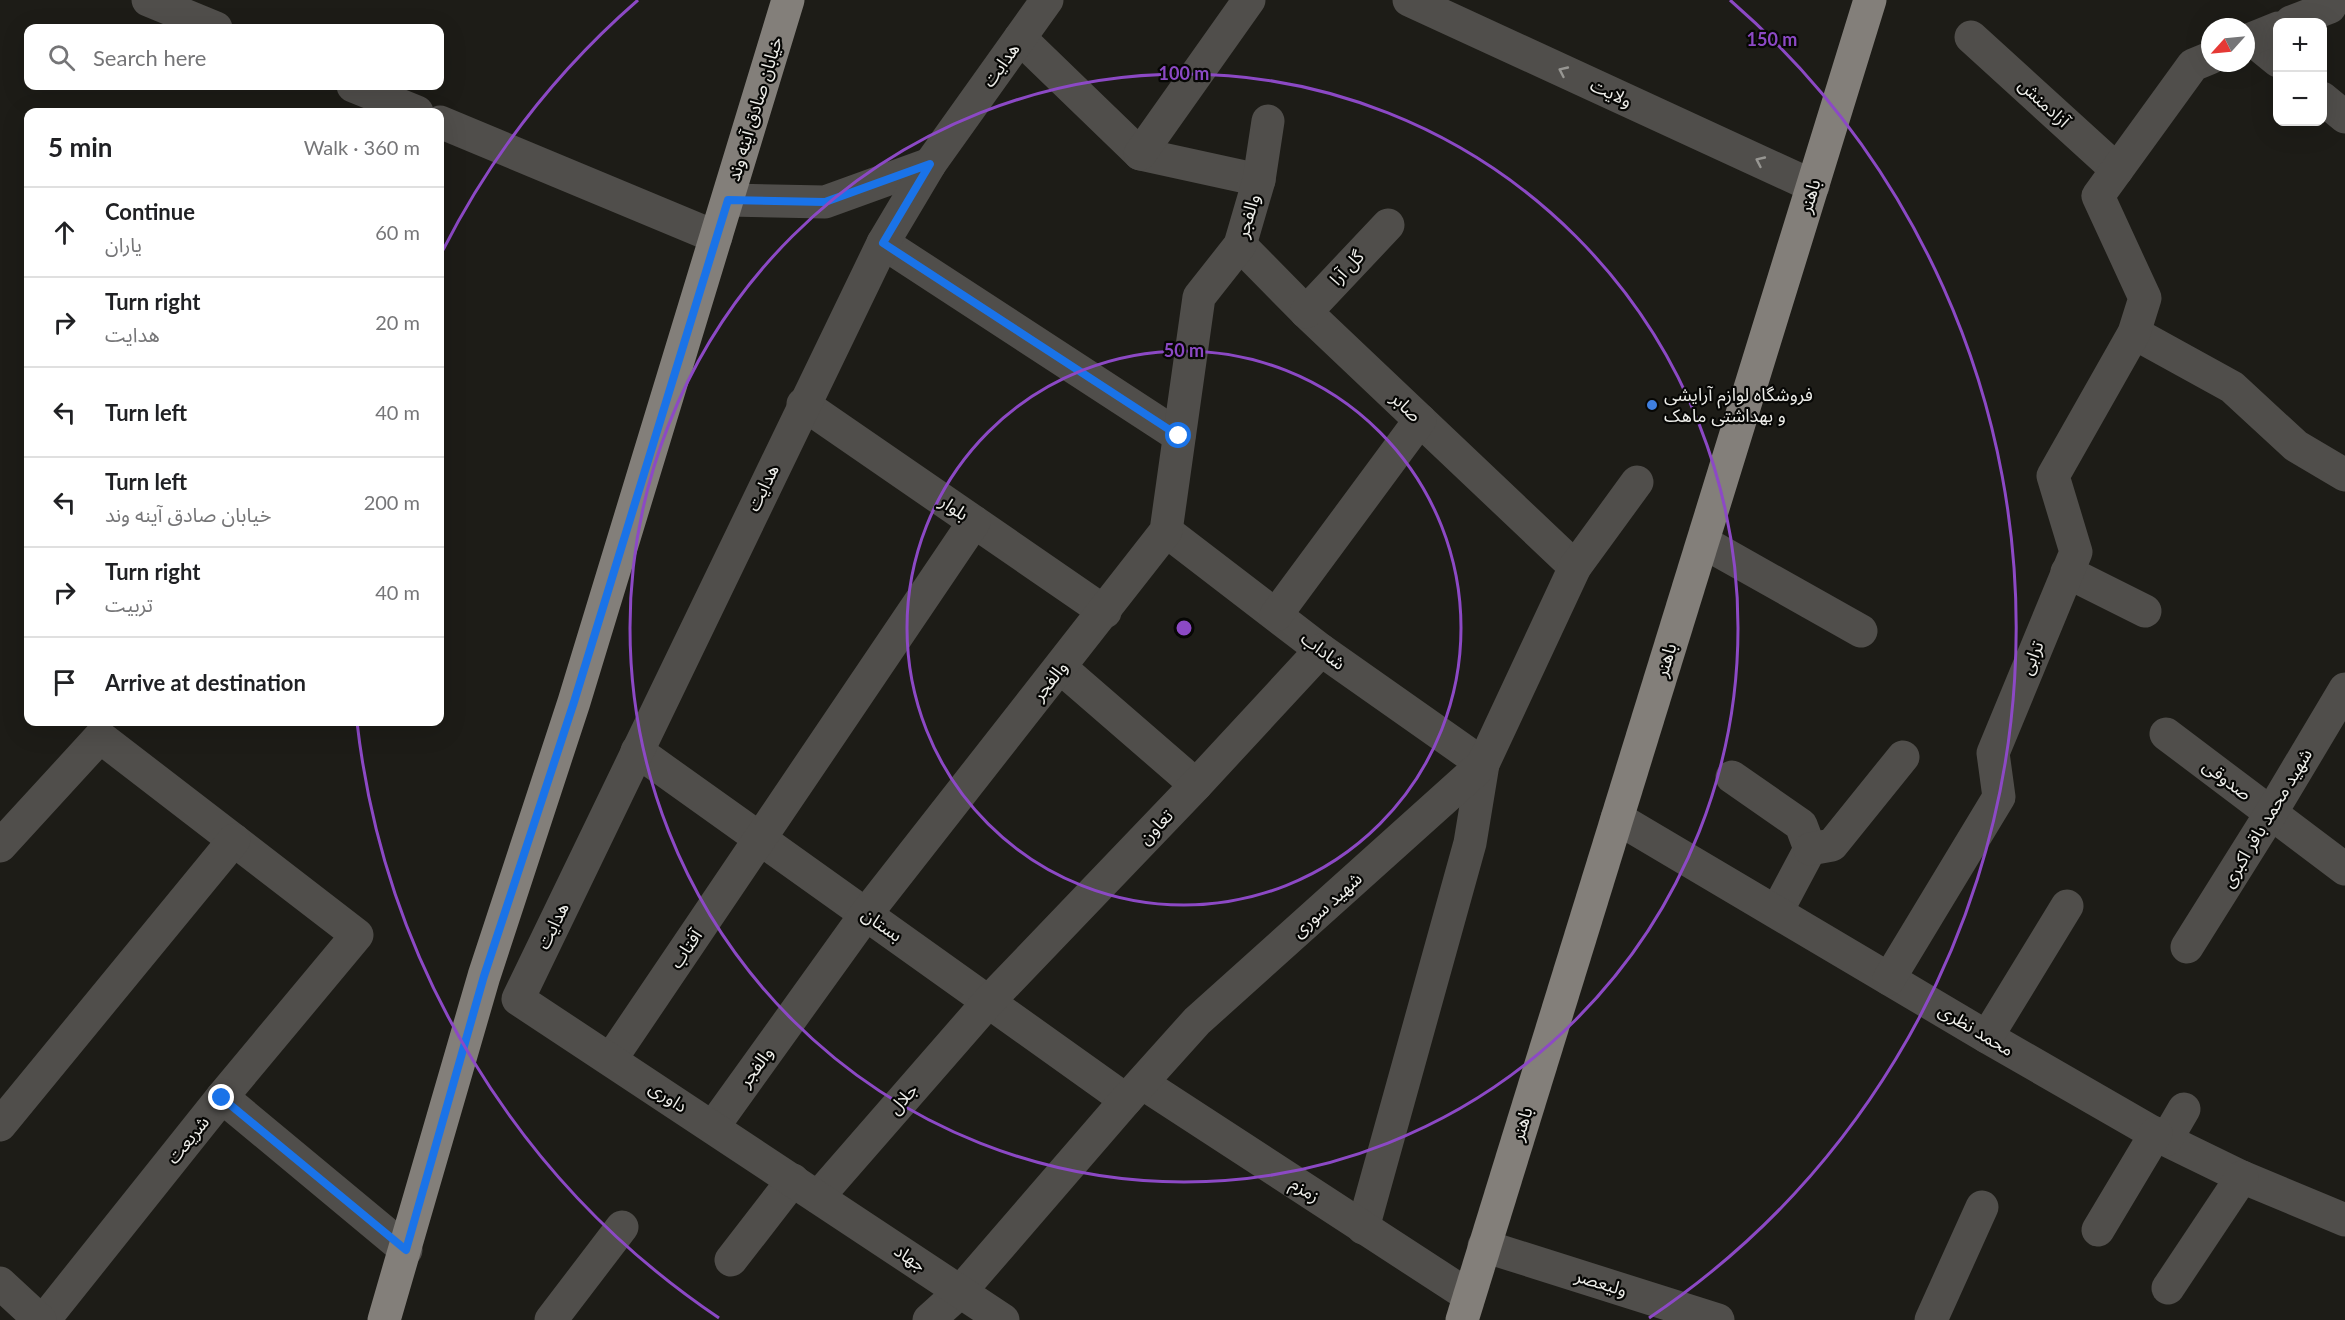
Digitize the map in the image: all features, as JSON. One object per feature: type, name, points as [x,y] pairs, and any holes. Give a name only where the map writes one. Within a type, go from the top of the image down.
[{"type":"main road","name":"خیابان صادق آینه وند","points":[[384,1320],[484,976],[577,691],[788,0]]},
{"type":"main road","name":"باهنر","points":[[1465,1308],[1870,0]]},
{"type":"street","points":[[148,0],[206,24]]},
{"type":"street","name":"هدایت","points":[[518,999],[803,404],[883,243],[930,164],[1047,0]]},
{"type":"street","points":[[1140,154],[1249,0]]},
{"type":"street","name":"ولایت","points":[[1409,0],[1813,186]]},
{"type":"street","points":[[2301,18],[2332,5]]},
{"type":"street","name":"آزادمنش","points":[[1971,36],[2117,170]]},
{"type":"street","points":[[2258,36],[2273,56]]},
{"type":"street","points":[[1020,38],[1140,154],[1259,180]]},
{"type":"street","points":[[2117,170],[2193,65],[2201,62]]},
{"type":"street","points":[[363,90],[407,108]]},
{"type":"street","points":[[2327,102],[2345,117]]},
{"type":"street","name":"والفجر","points":[[712,1127],[866,914],[1105,612],[1166,531],[1199,297],[1240,245],[1259,180],[1268,121]]},
{"type":"street","points":[[444,124],[716,237]]},
{"type":"street","points":[[728,200],[825,202],[930,164]]},
{"type":"street","name":"ترابی","points":[[1889,978],[1999,797],[1993,753],[2076,552],[2053,476],[2134,333],[2145,298],[2098,196],[2117,170]]},
{"type":"street","name":"گل آرا","points":[[1306,312],[1388,225]]},
{"type":"street","points":[[883,243],[1179,436]]},
{"type":"street","name":"صابر","points":[[1240,245],[1306,312],[1575,567]]},
{"type":"street","points":[[2134,333],[2232,387],[2296,446],[2345,475]]},
{"type":"street","name":"بلوار","points":[[803,404],[1105,612]]},
{"type":"street","points":[[1276,615],[1420,420]]},
{"type":"street","name":"شهید سوری","points":[[929,1320],[960,1292],[1134,1091],[1197,1022],[1483,764],[1575,567],[1637,482]]},
{"type":"street","name":"آفتاب","points":[[610,1059],[974,522]]},
{"type":"street","name":"شاداب","points":[[1166,531],[1321,650],[1483,764]]},
{"type":"street","points":[[1703,542],[1861,631]]},
{"type":"street","points":[[2067,572],[2145,611]]},
{"type":"street","name":"تعاون","points":[[989,1001],[1196,785],[1321,650]]},
{"type":"street","points":[[1060,668],[1196,785]]},
{"type":"street","name":"شهید محمد باقر اکبری","points":[[2187,947],[2345,689]]},
{"type":"street","name":"صدوقی","points":[[2166,734],[2345,869]]},
{"type":"street","points":[[0,846],[100,737],[234,840],[0,1125]]},
{"type":"street","name":"بستان","points":[[637,751],[989,1001],[1134,1091]]},
{"type":"street","points":[[1810,849],[1832,845],[1903,757]]},
{"type":"street","points":[[1363,1228],[1470,843],[1483,764]]},
{"type":"street","points":[[1732,777],[1801,825],[1810,849],[1777,911]]},
{"type":"street","name":"محمد نظری","points":[[1617,818],[1987,1037],[2161,1136],[2242,1178],[2345,1220]]},
{"type":"street","name":"شریعت","points":[[42,1320],[357,935],[234,840]]},
{"type":"street","points":[[1987,1037],[2067,906]]},
{"type":"street","name":"داوری","points":[[518,999],[805,1188]]},
{"type":"street","name":"جلال","points":[[731,1260],[989,1001]]},
{"type":"street","name":"زمزم","points":[[1134,1091],[1363,1228],[1465,1308]]},
{"type":"street","points":[[222,1098],[406,1250]]},
{"type":"street","points":[[2098,1230],[2161,1136],[2184,1109]]},
{"type":"street","points":[[2168,1288],[2242,1178]]},
{"type":"street","name":"جهاد","points":[[805,1188],[1003,1320]]},
{"type":"street","points":[[1931,1320],[1982,1208]]},
{"type":"street","points":[[551,1320],[622,1227]]},
{"type":"street","name":"ولیعصر","points":[[1484,1246],[1718,1320]]},
{"type":"street","points":[[0,1283],[42,1320]]},
{"type":"place","name":"فروشگاه لوازم آرایشی و بهداشتی ماهک","points":[[1652,405]]},
{"type":"route","points":[[222,1098],[406,1250],[484,976],[574,702],[728,200],[825,202],[930,164],[883,243],[1179,436]]}]
